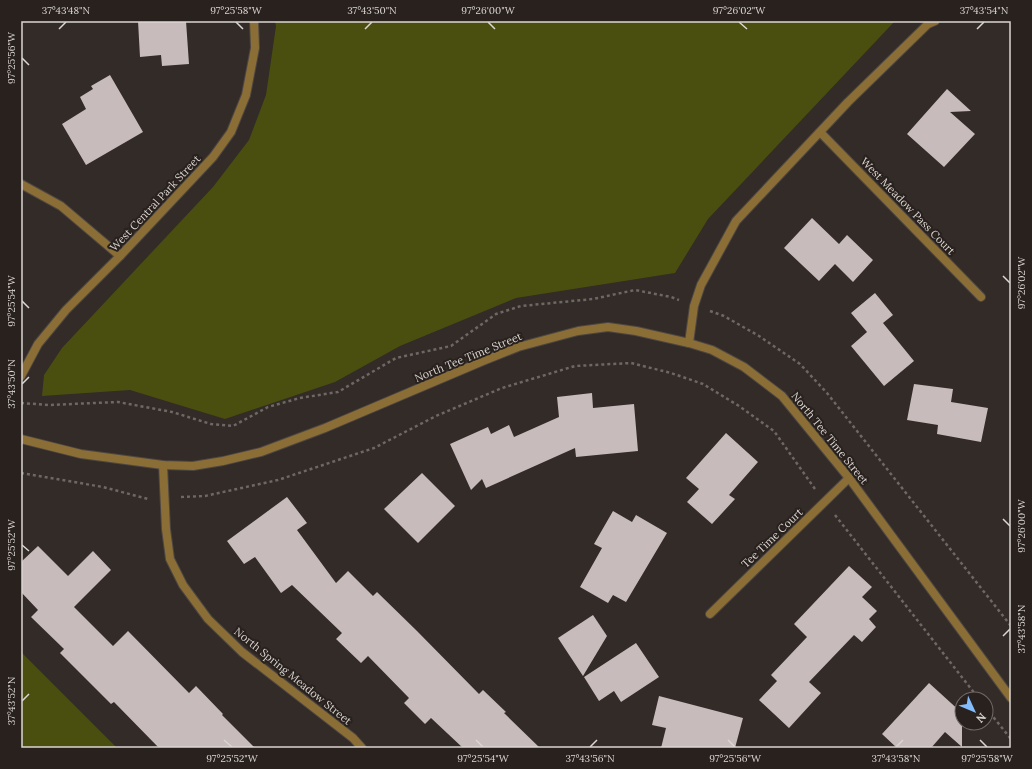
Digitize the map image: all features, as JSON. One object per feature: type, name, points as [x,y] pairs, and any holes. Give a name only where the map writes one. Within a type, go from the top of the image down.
[{"type":"street","name":"West Central Park Street","points":[[21,376],[38,344],[66,310],[120,256],[213,157],[231,132],[246,95],[255,48],[254,21]]},
{"type":"street","points":[[689,343],[694,306],[701,285],[736,221],[848,102],[928,24],[935,21]]},
{"type":"street","name":"West Meadow Pass Court","points":[[820,132],[981,297]]},
{"type":"street","points":[[21,184],[61,206],[120,256]]},
{"type":"street","name":"North Tee Time Street","points":[[21,439],[81,454],[163,465],[193,466],[261,452],[325,428],[518,347],[578,331],[608,327],[636,331],[689,343],[712,350],[744,367],[782,396],[849,478],[1011,698]]},
{"type":"street","name":"North Spring Meadow Street","points":[[163,465],[166,529],[170,560],[183,585],[208,619],[242,652],[353,738],[362,748]]},
{"type":"street","name":"Tee Time Court","points":[[710,614],[849,478]]},
{"type":"path","points":[[21,403],[49,405],[118,402],[172,412],[211,424],[233,426],[268,407],[300,398],[338,392],[396,358],[451,346],[496,314],[521,306],[593,299],[635,290],[671,297],[724,316],[759,336],[800,364],[832,399],[1011,626]]},
{"type":"path","points":[[21,473],[103,487],[147,499],[205,496],[278,480],[374,448],[436,416],[502,388],[575,366],[631,363],[671,373],[703,384],[739,406],[774,431],[825,501],[973,691]]},
{"type":"path","points":[[994,718],[1011,739]]},
{"type":"green space","points":[[275,21],[895,21],[708,219],[675,273],[516,298],[400,346],[335,382],[225,419],[130,390],[42,396],[44,375],[62,348],[213,187],[249,140],[266,95],[276,26]]},
{"type":"green space","points":[[21,652],[117,748],[21,748]]},
{"type":"building","points":[[138,21],[186,21],[189,64],[162,66],[161,55],[140,57]]},
{"type":"building","points":[[110,75],[143,132],[86,165],[62,124],[86,109],[80,97],[93,89],[91,86]]},
{"type":"building","points":[[947,89],[971,111],[950,112],[975,134],[944,167],[907,134]]},
{"type":"building","points":[[812,218],[839,244],[847,235],[873,260],[853,282],[835,264],[819,281],[784,248]]},
{"type":"building","points":[[875,293],[893,315],[883,323],[914,361],[884,386],[851,346],[867,332],[851,313]]},
{"type":"building","points":[[914,384],[953,389],[951,402],[988,408],[981,442],[937,434],[938,425],[907,420]]},
{"type":"building","points":[[592,393],[593,408],[634,404],[638,451],[576,457],[575,448],[486,488],[482,479],[471,490],[450,444],[488,427],[491,434],[509,425],[514,437],[559,417],[557,397]]},
{"type":"building","points":[[726,433],[758,462],[729,495],[735,499],[712,524],[687,502],[699,489],[686,478]]},
{"type":"building","points":[[422,473],[455,506],[418,543],[384,509]]},
{"type":"building","points":[[287,497],[307,523],[297,530],[336,583],[348,571],[373,596],[377,592],[479,694],[483,690],[540,748],[463,748],[431,718],[425,724],[404,703],[409,698],[368,656],[361,663],[336,639],[342,633],[292,585],[281,593],[255,557],[244,564],[227,541]]},
{"type":"building","points":[[613,511],[632,522],[636,515],[667,533],[626,602],[613,595],[608,603],[580,587],[602,548],[594,544]]},
{"type":"building","points":[[38,546],[68,576],[93,551],[111,570],[74,607],[113,646],[128,631],[189,693],[196,686],[255,748],[159,748],[114,702],[111,704],[60,653],[64,649],[31,617],[38,610],[21,592],[21,562]]},
{"type":"building","points":[[849,566],[872,587],[862,597],[877,611],[869,619],[876,627],[862,642],[854,635],[809,682],[821,693],[789,728],[759,700],[777,681],[771,675],[807,637],[794,624]]},
{"type":"building","points":[[593,615],[607,636],[583,676],[558,638]]},
{"type":"building","points":[[636,643],[659,677],[621,702],[614,691],[599,701],[584,677]]},
{"type":"building","points":[[929,683],[954,706],[954,731],[962,731],[962,747],[945,732],[931,748],[897,748],[882,734]]},
{"type":"building","points":[[659,696],[743,718],[735,748],[661,748],[666,728],[652,725]]}]
